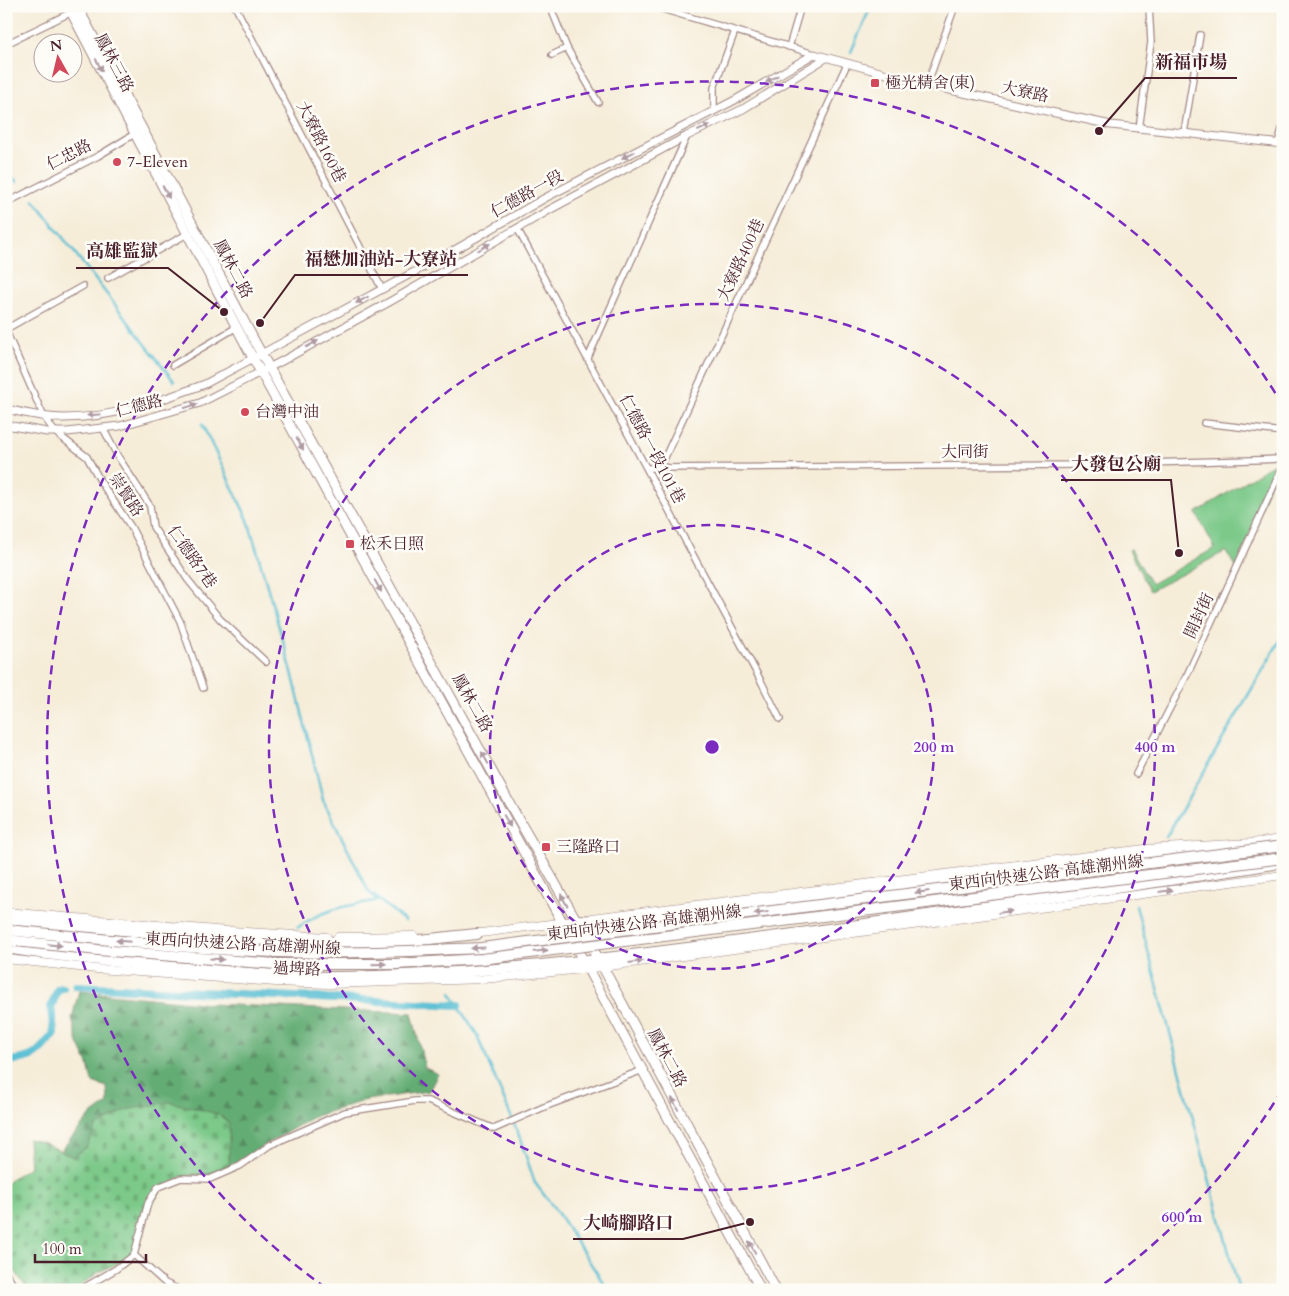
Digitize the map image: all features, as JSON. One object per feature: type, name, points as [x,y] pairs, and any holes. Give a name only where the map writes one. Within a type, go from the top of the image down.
[{"type":"highway","name":"東西向快速公路 高雄潮州線","points":[[6,930],[205,948],[276,952],[395,952],[481,948],[1283,846]]},
{"type":"highway","points":[[576,920],[600,921],[1058,866],[1218,850],[1248,850]]},
{"type":"highway","name":"東西向快速公路 高雄潮州線","points":[[6,940],[98,950],[276,964],[396,964],[463,960],[1283,858]]},
{"type":"highway","points":[[6,948],[98,960],[276,975],[338,977],[585,964],[1075,894],[1283,862]]},
{"type":"highway","points":[[6,920],[215,938],[328,942],[407,941],[477,934]]},
{"type":"main road","name":"鳳林三路","points":[[74,8],[139,132]]},
{"type":"main road","name":"鳳林二路","points":[[139,132],[562,923],[761,1290]]},
{"type":"main road","name":"鳳林二路","points":[[192,232],[237,327],[258,356]]},
{"type":"main road","name":"鳳林二路","points":[[265,369],[600,962],[776,1290]]},
{"type":"main road","name":"過埤路","points":[[6,912],[216,930],[328,937],[477,934],[562,923],[605,915],[1145,848],[1251,843],[1283,839]]},
{"type":"main road","points":[[600,962],[1283,875]]},
{"type":"main road","name":"過埤路","points":[[6,959],[116,971],[329,984],[484,979],[585,964]]},
{"type":"street","name":"大寮路160巷","points":[[235,6],[382,290]]},
{"type":"street","points":[[550,6],[567,48],[598,102]]},
{"type":"street","name":"大寮路","points":[[652,6],[668,9],[826,58],[927,85],[1111,125],[1280,143]]},
{"type":"street","points":[[676,13],[678,6]]},
{"type":"street","points":[[789,47],[801,6]]},
{"type":"street","points":[[927,85],[955,6]]},
{"type":"street","points":[[1139,128],[1151,42],[1149,6]]},
{"type":"street","points":[[6,44],[74,8]]},
{"type":"street","points":[[714,110],[714,88],[735,31]]},
{"type":"street","points":[[1184,133],[1200,35]]},
{"type":"street","points":[[552,55],[567,48]]},
{"type":"street","name":"仁德路一段","points":[[258,356],[382,290],[545,198],[714,110],[814,54]]},
{"type":"street","name":"仁德路一段","points":[[265,369],[391,301],[517,228],[687,136],[743,109],[826,58]]},
{"type":"street","name":"大寮路400巷","points":[[660,468],[847,64]]},
{"type":"street","points":[[1280,143],[1283,126]]},
{"type":"street","name":"仁忠路","points":[[6,202],[98,156],[139,132]]},
{"type":"street","points":[[588,358],[687,136]]},
{"type":"street","name":"仁德路一段101巷","points":[[517,228],[780,719]]},
{"type":"street","points":[[108,278],[192,232]]},
{"type":"street","points":[[6,330],[83,286]]},
{"type":"street","points":[[173,365],[237,327]]},
{"type":"street","name":"崇賢路","points":[[6,330],[44,417],[55,432],[87,457],[102,484],[131,527],[180,621],[203,688]]},
{"type":"street","name":"仁德路","points":[[6,410],[44,417],[65,418],[119,413],[166,399],[206,384],[258,356]]},
{"type":"street","name":"仁德路","points":[[6,425],[55,432],[120,426],[200,403],[265,369]]},
{"type":"street","points":[[1204,423],[1283,432]]},
{"type":"street","name":"仁德路7巷","points":[[103,428],[117,455],[150,506],[153,527],[188,580],[220,619],[266,662]]},
{"type":"street","name":"大同街","points":[[647,468],[1068,465],[1283,460]]},
{"type":"street","name":"開封街","points":[[1136,774],[1188,672],[1283,466]]},
{"type":"street","points":[[80,1290],[134,1255],[148,1203],[158,1187],[182,1178],[210,1179],[240,1166],[270,1145],[345,1112],[415,1101],[428,1101],[494,1129],[524,1115],[642,1070]]},
{"type":"street","points":[[134,1255],[164,1283],[180,1290]]},
{"type":"street","points":[[6,1273],[16,1290]]},
{"type":"green space","points":[[1279,460],[1236,568],[1226,551],[1150,591],[1129,550],[1131,549],[1151,584],[1215,548],[1196,513]]},
{"type":"green space","points":[[79,991],[210,1004],[412,1013],[425,1068],[438,1074],[429,1091],[366,1100],[313,1117],[211,1177],[179,1173],[65,1167],[62,1149],[90,1116],[108,1103],[107,1087],[92,1082],[88,1064],[78,1043],[72,1018]]},
{"type":"green space","points":[[169,1102],[218,1114],[229,1123],[229,1164],[207,1174],[181,1177],[162,1189],[146,1213],[133,1256],[99,1272],[72,1290],[28,1290],[10,1264],[6,1262],[6,1184],[30,1167],[28,1139],[44,1143],[73,1157],[87,1147],[96,1127],[126,1110]]},
{"type":"waterway","points":[[851,52],[871,6]]},
{"type":"waterway","points":[[6,171],[17,182]]},
{"type":"waterway","points":[[33,199],[174,381]]},
{"type":"waterway","points":[[202,424],[248,520],[292,672],[323,800],[369,892],[405,921]]},
{"type":"waterway","points":[[1166,837],[1283,635]]},
{"type":"waterway","points":[[297,928],[327,912],[346,906],[379,900]]},
{"type":"waterway","points":[[1136,906],[1239,1290]]},
{"type":"waterway","points":[[76,986],[459,1005]]},
{"type":"waterway","points":[[6,1061],[29,1057],[39,1051],[54,1033],[51,1007],[58,989],[63,988]]},
{"type":"waterway","points":[[451,993],[476,1033],[518,1133],[535,1183],[557,1212],[608,1290]]},
{"type":"place","name":"極光精舍(東)","points":[[875,83]]},
{"type":"place","name":"新福市場","points":[[1099,131]]},
{"type":"place","name":"7-Eleven","points":[[117,162]]},
{"type":"place","name":"高雄監獄","points":[[224,312]]},
{"type":"place","name":"福懋加油站-大寮站","points":[[260,323]]},
{"type":"place","name":"台灣中油","points":[[245,412]]},
{"type":"place","name":"松禾日照","points":[[350,544]]},
{"type":"place","name":"大發包公廟","points":[[1179,553]]},
{"type":"place","name":"三隆路口","points":[[546,847]]},
{"type":"place","name":"大崎腳路口","points":[[750,1222]]}]
